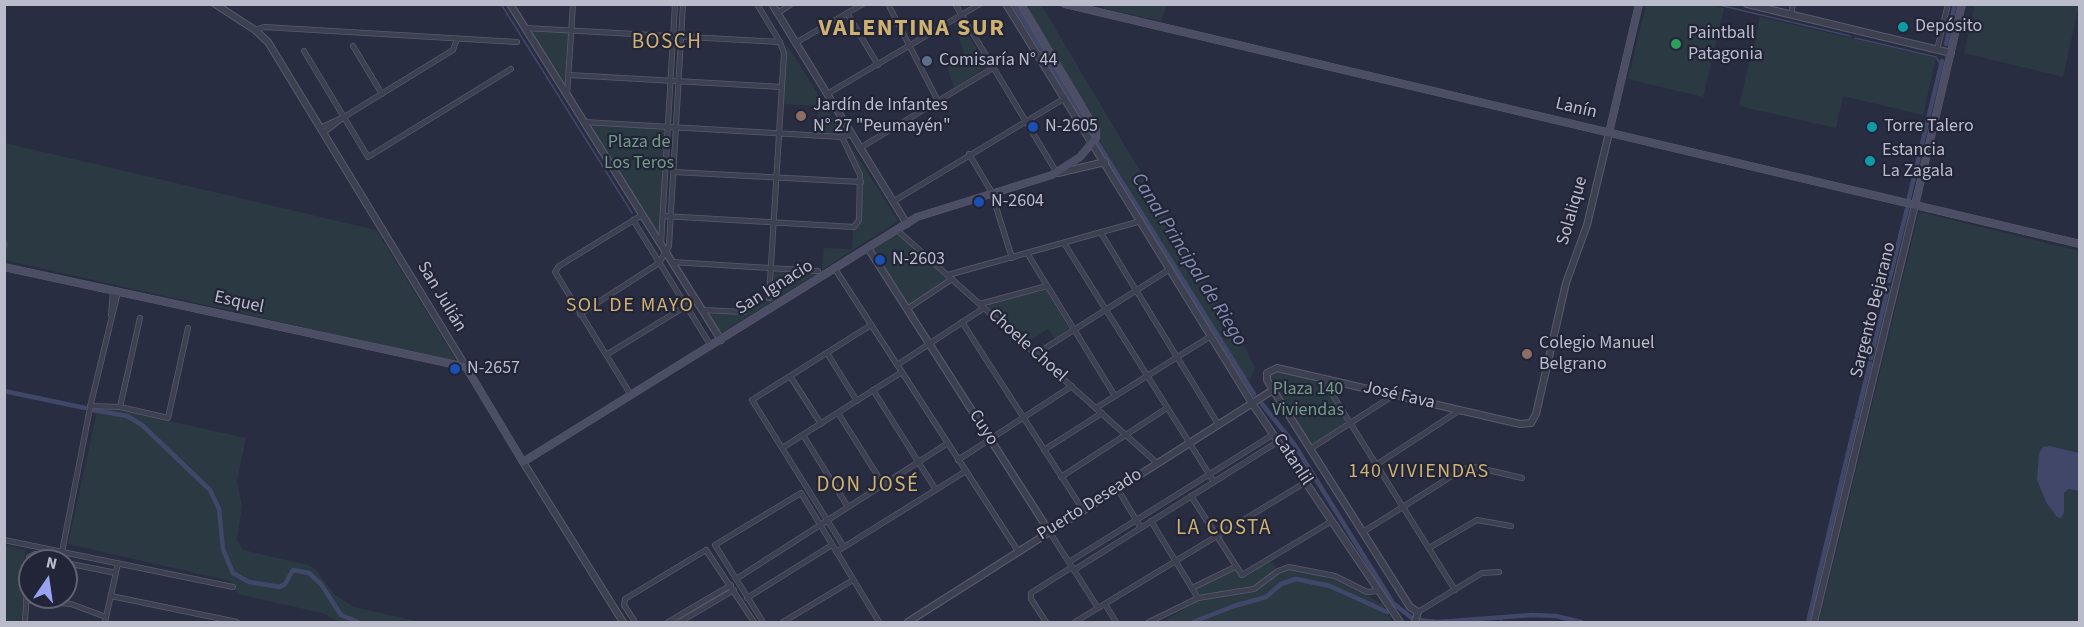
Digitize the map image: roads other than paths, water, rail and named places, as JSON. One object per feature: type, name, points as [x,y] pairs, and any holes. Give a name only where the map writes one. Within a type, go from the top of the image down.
[{"type":"main road","points":[[1021,4],[1095,128],[1097,136],[1093,143]]},
{"type":"main road","name":"Solalique","points":[[1609,133],[1639,4]]},
{"type":"main road","name":"Sargento Bejarano","points":[[1915,205],[1962,4]]},
{"type":"main road","name":"Lanín","points":[[1070,5],[2079,244]]},
{"type":"main road","name":"San Ignacio","points":[[523,462],[926,213],[1057,173],[1074,163],[1093,143]]},
{"type":"main road","name":"Esquel","points":[[4,267],[466,368]]},
{"type":"main road","name":"San Julián","points":[[466,368],[523,462]]},
{"type":"street","name":"San Julián","points":[[215,4],[255,30],[271,47],[466,368]]},
{"type":"street","points":[[510,4],[721,340]]},
{"type":"street","points":[[567,96],[573,4]]},
{"type":"street","points":[[661,245],[675,4]]},
{"type":"street","points":[[580,314],[659,263],[667,254],[672,217],[683,4]]},
{"type":"street","points":[[757,4],[783,48],[770,298]]},
{"type":"street","points":[[772,4],[907,224]]},
{"type":"street","points":[[777,13],[791,4]]},
{"type":"street","points":[[796,42],[863,4]]},
{"type":"street","points":[[888,4],[908,48],[938,101]]},
{"type":"street","points":[[955,4],[1057,173]]},
{"type":"street","points":[[827,94],[980,4]]},
{"type":"street","name":"Catanlil","points":[[1006,4],[1252,403],[1280,441],[1400,622]]},
{"type":"street","points":[[1747,4],[1951,53]]},
{"type":"street","points":[[1782,13],[1784,4]]},
{"type":"street","points":[[1791,15],[1793,4]]},
{"type":"street","points":[[1937,50],[1948,4]]},
{"type":"street","points":[[847,14],[878,65]]},
{"type":"street","points":[[255,30],[264,27],[517,42]]},
{"type":"street","points":[[525,28],[780,42]]},
{"type":"street","points":[[322,130],[453,50],[457,39]]},
{"type":"street","points":[[353,46],[382,94]]},
{"type":"street","points":[[304,51],[368,157],[511,69]]},
{"type":"street","points":[[860,148],[993,68]]},
{"type":"street","points":[[569,75],[782,87]]},
{"type":"street","points":[[894,201],[1065,98]]},
{"type":"street","points":[[584,122],[842,137],[851,134]]},
{"type":"street","name":"Solalique","points":[[1531,423],[1536,414],[1566,283],[1587,225],[1609,133]]},
{"type":"street","points":[[663,216],[850,227],[856,225],[861,183],[858,166],[842,137]]},
{"type":"street","points":[[969,154],[992,193],[1012,258]]},
{"type":"street","name":"San Ignacio","points":[[1057,173],[1105,162]]},
{"type":"street","points":[[674,172],[861,183]]},
{"type":"street","name":"Sargento Bejarano","points":[[1814,622],[1915,205]]},
{"type":"street","points":[[631,395],[556,277],[556,270],[642,215]]},
{"type":"street","points":[[633,220],[711,346]]},
{"type":"street","points":[[907,309],[950,277],[1141,221]]},
{"type":"street","name":"Choele Choel","points":[[897,230],[1157,463]]},
{"type":"street","points":[[1101,232],[1218,424]]},
{"type":"street","points":[[1064,243],[1214,482]]},
{"type":"street","name":"Cuyo","points":[[868,248],[1098,608]]},
{"type":"street","points":[[1027,253],[1115,396]]},
{"type":"street","points":[[672,262],[818,271]]},
{"type":"street","points":[[835,269],[1018,551]]},
{"type":"street","points":[[1036,354],[1170,270]]},
{"type":"street","points":[[897,365],[982,306],[1047,286]]},
{"type":"street","points":[[63,549],[90,406],[116,291]]},
{"type":"street","points":[[606,355],[686,306]]},
{"type":"street","points":[[702,310],[744,312]]},
{"type":"street","points":[[120,408],[140,318]]},
{"type":"street","points":[[962,322],[1083,510]]},
{"type":"street","points":[[844,547],[752,400],[871,325]]},
{"type":"street","points":[[90,406],[120,408],[164,418],[169,417],[189,328]]},
{"type":"street","points":[[1096,408],[1211,336]]},
{"type":"street","points":[[827,353],[857,401]]},
{"type":"street","name":"José Fava","points":[[1273,390],[1266,378],[1269,371],[1277,368],[1520,424],[1531,423]]},
{"type":"street","points":[[782,448],[902,372]]},
{"type":"street","points":[[790,376],[821,424]]},
{"type":"street","points":[[1322,378],[1455,590]]},
{"type":"street","points":[[958,460],[1072,386]]},
{"type":"street","points":[[873,390],[936,490]]},
{"type":"street","points":[[1273,390],[1410,606],[1418,612]]},
{"type":"street","name":"Puerto Deseado","points":[[908,622],[1010,560],[1018,551],[1273,390]]},
{"type":"street","points":[[1310,448],[1394,395]]},
{"type":"street","points":[[1061,477],[1167,408]]},
{"type":"street","points":[[1376,465],[1460,410]]},
{"type":"street","points":[[838,413],[883,484]]},
{"type":"street","points":[[1044,450],[1102,413]]},
{"type":"street","points":[[1046,622],[1031,595],[1136,520],[1274,434]]},
{"type":"street","points":[[803,435],[848,507]]},
{"type":"street","points":[[1072,566],[1141,528],[1280,441]]},
{"type":"street","points":[[736,579],[948,443]]},
{"type":"street","name":"San Julián","points":[[523,462],[623,622]]},
{"type":"street","points":[[1363,532],[1467,467],[1522,478]]},
{"type":"street","points":[[836,552],[966,471]]},
{"type":"street","points":[[1075,622],[1306,482]]},
{"type":"street","points":[[1117,488],[1141,528]]},
{"type":"street","points":[[1187,489],[1242,575],[1332,521]]},
{"type":"street","points":[[763,622],[715,545],[801,493],[879,622]]},
{"type":"street","points":[[1147,514],[1198,598]]},
{"type":"street","points":[[1429,548],[1477,520],[1511,526]]},
{"type":"street","points":[[4,540],[48,549]]},
{"type":"street","points":[[747,598],[832,545]]},
{"type":"street","points":[[635,622],[624,603],[626,598],[706,550],[754,622]]},
{"type":"street","points":[[78,555],[233,587]]},
{"type":"street","points":[[1274,557],[1281,569]]},
{"type":"street","points":[[78,607],[106,620],[118,563]]},
{"type":"street","points":[[78,565],[116,573]]},
{"type":"street","points":[[1192,588],[1235,567]]},
{"type":"street","points":[[1149,622],[1198,598],[1252,590],[1281,569],[1299,567],[1338,578],[1367,592],[1378,591]]},
{"type":"street","points":[[1415,622],[1418,612],[1482,573],[1499,572]]},
{"type":"street","points":[[783,622],[853,580]]},
{"type":"street","points":[[668,622],[690,613],[732,588]]},
{"type":"street","points":[[111,596],[237,622]]},
{"type":"street","points":[[1105,604],[1116,622]]},
{"type":"street","points":[[680,622],[690,613]]},
{"type":"street","points":[[690,613],[695,622]]},
{"type":"water","points":[[2050,446],[2079,453],[2079,491],[2069,489],[2064,493],[2064,513],[2061,518],[2057,517],[2046,502],[2037,480],[2039,453],[2043,447]]},
{"type":"waterway","points":[[501,4],[632,213]]},
{"type":"waterway","name":"Canal Principal de Riego","points":[[1014,4],[1093,135]]},
{"type":"waterway","points":[[1715,4],[1850,36]]},
{"type":"waterway","points":[[1946,44],[1955,4]]},
{"type":"waterway","points":[[1855,38],[1936,57],[1941,65]]},
{"type":"waterway","points":[[1909,198],[1942,61]]},
{"type":"waterway","name":"Canal Principal de Riego","points":[[1097,142],[1254,394]]},
{"type":"waterway","points":[[1889,281],[1907,209]]},
{"type":"waterway","points":[[4,236],[7,245],[4,251]]},
{"type":"waterway","points":[[1871,358],[1888,288]]},
{"type":"waterway","points":[[1857,416],[1870,363]]},
{"type":"waterway","points":[[4,391],[85,408]]},
{"type":"waterway","name":"Canal Principal de Riego","points":[[1262,404],[1294,444],[1393,603],[1413,619]]},
{"type":"waterway","points":[[93,410],[127,416],[142,425],[210,490],[219,509],[223,549],[233,573],[249,582],[280,587],[285,584],[293,570],[309,573],[321,584],[341,615],[358,622]]},
{"type":"waterway","points":[[1815,591],[1856,420]]},
{"type":"waterway","points":[[1193,622],[1234,606],[1266,597],[1281,584],[1296,579],[1330,586],[1387,612]]},
{"type":"waterway","points":[[1808,622],[1815,593]]},
{"type":"waterway","points":[[1438,622],[1532,615],[1556,616],[1581,622]]},
{"type":"waterway","points":[[1501,622],[1502,616]]},
{"type":"waterway","points":[[1419,620],[1437,622]]},
{"type":"place","name":"Depósito","points":[[1903,27]]},
{"type":"place","name":"Paintball Patagonia","points":[[1676,44]]},
{"type":"place","name":"Comisaría N° 44","points":[[927,61]]},
{"type":"place","name":"Jardín de Infantes N° 27 \"Peumayén\"","points":[[801,116]]},
{"type":"place","name":"N-2605","points":[[1033,127]]},
{"type":"place","name":"Torre Talero","points":[[1872,127]]},
{"type":"place","name":"Estancia La Zagala","points":[[1870,161]]},
{"type":"place","name":"N-2604","points":[[979,202]]},
{"type":"place","name":"N-2603","points":[[880,260]]},
{"type":"place","name":"Colegio Manuel Belgrano","points":[[1527,354]]},
{"type":"place","name":"N-2657","points":[[455,369]]},
{"type":"district","name":"VALENTINA SUR","points":[[912,30]]},
{"type":"district","name":"BOSCH","points":[[667,43]]},
{"type":"district","name":"SOL DE MAYO","points":[[630,307]]},
{"type":"district","name":"140 VIVIENDAS","points":[[1419,473]]},
{"type":"district","name":"DON JOSÉ","points":[[868,486]]},
{"type":"district","name":"LA COSTA","points":[[1224,529]]},
{"type":"park label","name":"Plaza de Los Teros","points":[[639,153]]},
{"type":"park label","name":"Plaza 140 Viviendas","points":[[1308,400]]}]
